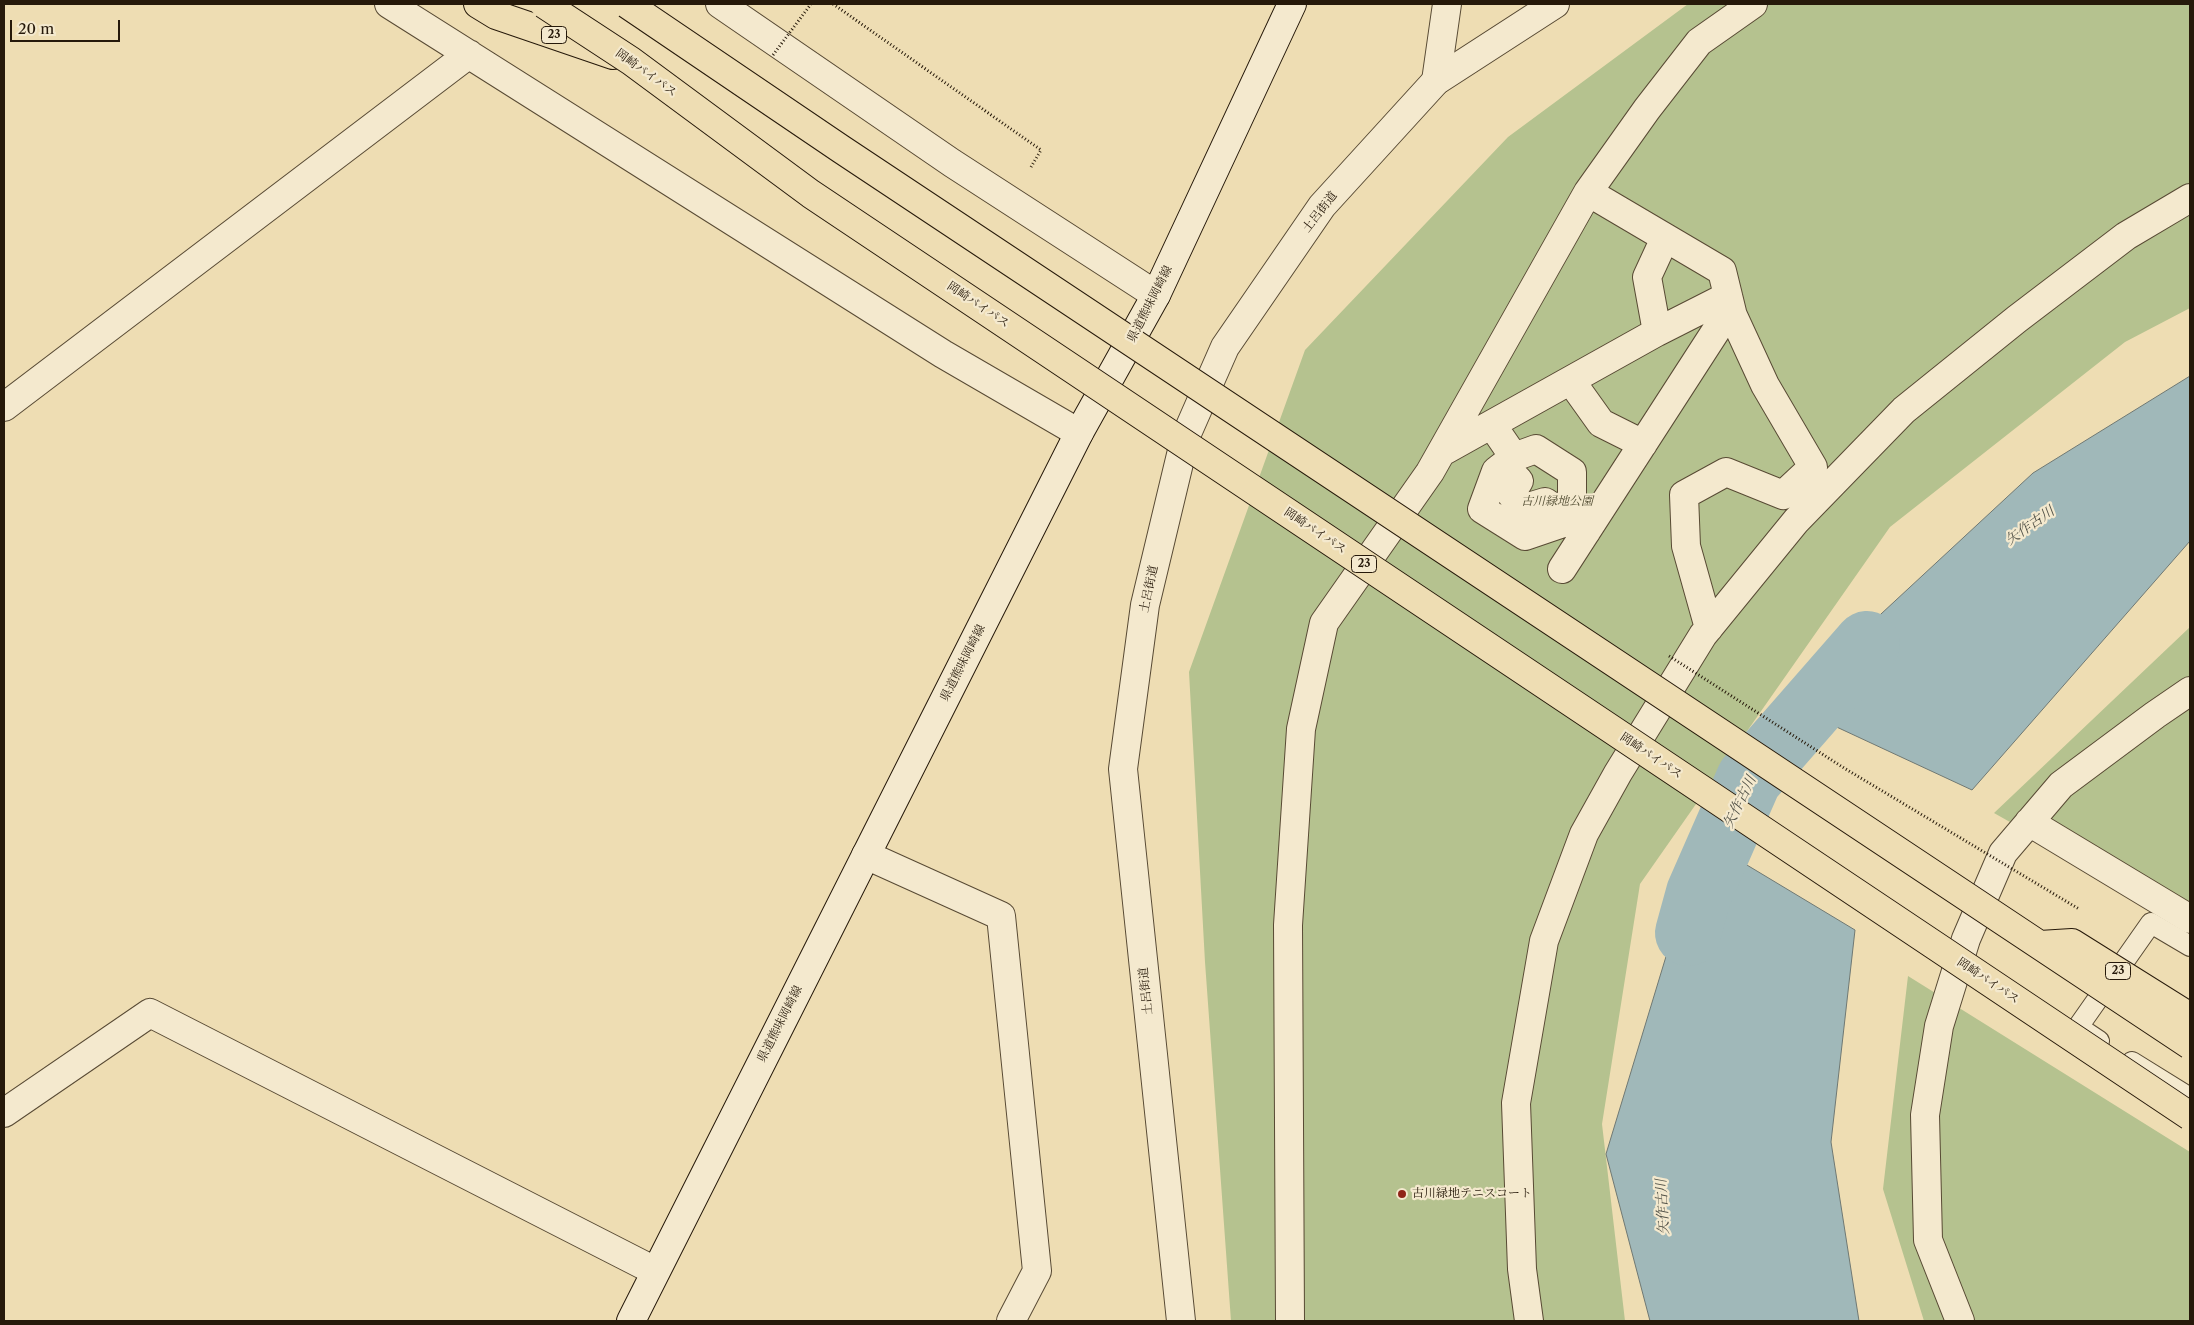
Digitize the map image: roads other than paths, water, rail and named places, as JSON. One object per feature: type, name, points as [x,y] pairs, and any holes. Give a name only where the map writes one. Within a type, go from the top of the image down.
[{"type":"highway","name":"23","points":[[478,4],[496,15],[632,61]]},
{"type":"highway","name":"岡崎バイパス","points":[[544,4],[632,61],[811,194],[2190,1116]]},
{"type":"highway","name":"23","points":[[627,4],[849,155],[2190,1045]]},
{"type":"highway","name":"23","points":[[2040,946],[2072,943],[2190,1017]]},
{"type":"street","points":[[389,4],[943,354],[1079,433]]},
{"type":"street","points":[[720,4],[952,163],[1156,295]]},
{"type":"street","name":"県道熊味岡崎線","points":[[630,1321],[1079,433],[1156,295],[1292,4]]},
{"type":"street","points":[[1436,81],[1447,4]]},
{"type":"street","name":"土呂街道","points":[[1181,1321],[1123,769],[1145,605],[1185,438],[1224,347],[1322,206],[1436,81],[1555,4]]},
{"type":"street","points":[[1290,1321],[1288,925],[1300,729],[1324,623],[1430,472],[1588,192],[1647,109],[1699,42],[1753,4]]},
{"type":"street","points":[[4,407],[469,54]]},
{"type":"street","points":[[1588,192],[1722,271],[1730,304],[1765,385],[1813,467],[1783,495],[1726,472],[1684,495],[1686,546],[1709,628]]},
{"type":"street","points":[[1529,1321],[1522,1269],[1516,1103],[1544,941],[1584,834],[1618,773],[1709,628],[1796,521],[1904,410],[2017,319],[2126,236],[2190,198]]},
{"type":"street","points":[[1657,332],[1647,277],[1665,238]]},
{"type":"street","points":[[1442,452],[1657,332],[1730,304]]},
{"type":"street","points":[[1562,569],[1579,526],[1643,444],[1730,309],[1730,304]]},
{"type":"street","points":[[1571,381],[1601,423],[1643,444]]},
{"type":"street","points":[[1492,425],[1512,468],[1511,494],[1522,509],[1545,502],[1579,526]]},
{"type":"street","points":[[1536,450],[1572,472],[1579,526],[1525,536],[1482,509],[1496,471],[1512,468],[1536,450]]},
{"type":"street","points":[[1960,1321],[1928,1240],[1927,1106],[1939,1026],[1966,939],[2003,854],[2062,785],[2190,691]]},
{"type":"street","points":[[2029,822],[2190,919]]},
{"type":"street","points":[[866,855],[1001,916],[1037,1271],[1011,1321]]},
{"type":"street","points":[[4,1113],[150,1013],[654,1271]]},
{"type":"lane","points":[[2190,946],[2151,923],[2078,1027],[2190,1098]]},
{"type":"lane","points":[[2113,978],[2190,1029]]},
{"type":"water","points":[[2190,376],[2190,541],[1972,790],[1785,703],[2033,473]]},
{"type":"water","points":[[1702,838],[1855,930],[1831,1142],[1859,1321],[1650,1321],[1606,1154]]},
{"type":"waterway","name":"矢作古川","points":[[1688,933],[1699,893],[1749,779],[1867,644]]},
{"type":"place","name":"古川緑地テニスコート","points":[[1402,1194]]},
{"type":"park label","name":"古川緑地公園","points":[[1557,502]]}]
